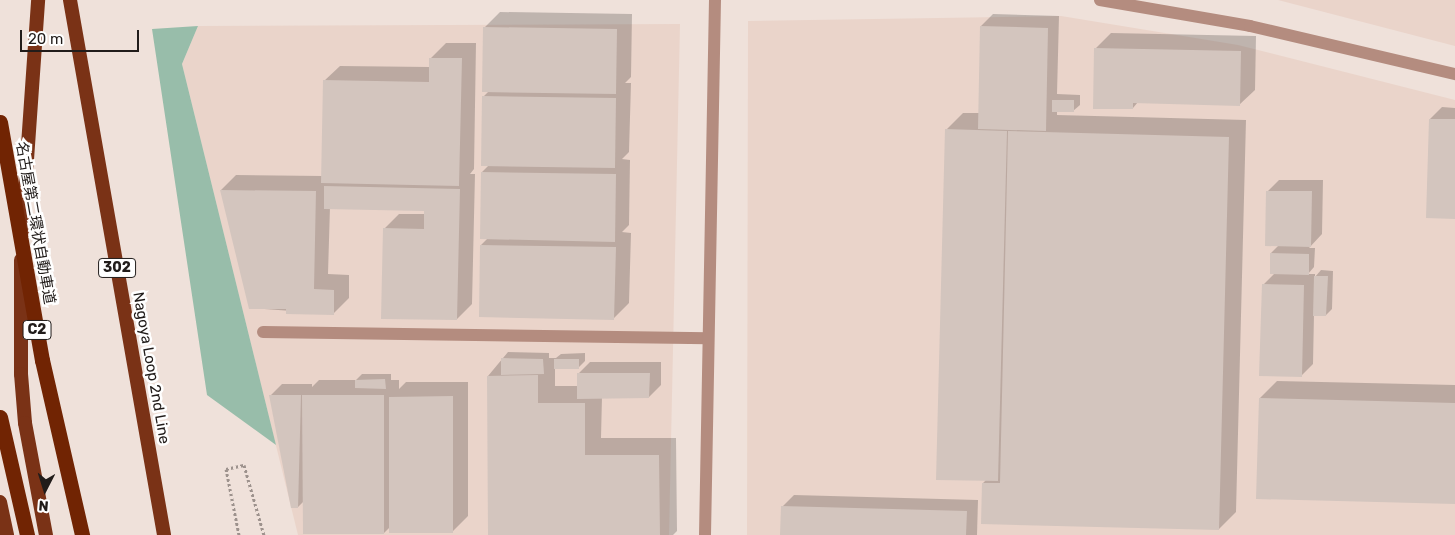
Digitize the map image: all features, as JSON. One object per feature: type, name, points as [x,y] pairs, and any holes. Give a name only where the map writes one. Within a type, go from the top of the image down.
[{"type":"highway","points":[[38,0],[21,246],[20,331],[25,423],[46,535]]},
{"type":"highway","name":"Nagoya Loop 2nd Line","points":[[70,0],[164,535]]},
{"type":"highway","name":"名古屋第二環状自動車道","points":[[0,122],[42,360],[82,535]]},
{"type":"highway","points":[[0,417],[27,535]]},
{"type":"highway","points":[[0,502],[6,535]]},
{"type":"street","points":[[704,535],[715,0]]},
{"type":"street","points":[[1100,0],[1250,26],[1455,74]]},
{"type":"street","points":[[263,332],[708,338]]},
{"type":"path","points":[[239,535],[226,469],[244,465],[264,535]]},
{"type":"shaded area","points":[[1278,0],[1455,0],[1455,46]]},
{"type":"shaded area","points":[[1061,16],[1238,45],[1455,100],[1455,535],[747,535],[748,21]]},
{"type":"shaded area","points":[[680,24],[669,535],[298,535],[182,64],[198,26]]},
{"type":"green space","points":[[198,26],[182,64],[276,445],[207,395],[152,29]]},
{"type":"building","points":[[980,26],[1048,28],[1046,131],[978,129]]},
{"type":"building","points":[[483,27],[617,29],[616,94],[482,92]]},
{"type":"building","points":[[1094,48],[1241,51],[1240,106],[1133,103],[1133,109],[1093,109]]},
{"type":"building","points":[[429,58],[462,58],[459,186],[321,183],[323,80],[429,82]]},
{"type":"building","points":[[482,96],[616,98],[615,168],[481,166]]},
{"type":"building","points":[[1052,100],[1074,100],[1074,112],[1052,112]]},
{"type":"building","points":[[1429,119],[1455,119],[1455,219],[1426,218]]},
{"type":"building","points":[[945,129],[1007,131],[998,481],[936,480]]},
{"type":"building","points":[[1008,131],[1229,137],[1219,530],[981,524],[982,483],[1000,483]]},
{"type":"building","points":[[481,172],[616,174],[615,242],[480,239]]},
{"type":"building","points":[[324,186],[460,189],[457,320],[381,319],[383,228],[424,229],[424,211],[324,209]]},
{"type":"building","points":[[220,190],[316,191],[314,289],[334,290],[334,315],[286,314],[286,309],[249,309]]},
{"type":"building","points":[[1266,191],[1312,191],[1311,247],[1265,246]]},
{"type":"building","points":[[480,245],[616,247],[614,320],[479,317]]},
{"type":"building","points":[[1270,253],[1309,254],[1309,275],[1270,274]]},
{"type":"building","points":[[1314,276],[1328,276],[1326,316],[1313,316]]},
{"type":"building","points":[[1262,284],[1304,285],[1302,377],[1259,376]]},
{"type":"building","points":[[501,358],[543,359],[544,374],[501,375]]},
{"type":"building","points":[[554,359],[579,359],[579,369],[554,369]]},
{"type":"building","points":[[577,373],[650,373],[649,398],[577,399]]},
{"type":"building","points":[[538,375],[538,403],[585,403],[585,455],[659,455],[660,535],[488,535],[487,376]]},
{"type":"building","points":[[385,379],[386,389],[355,388],[355,380]]},
{"type":"building","points":[[269,395],[301,395],[298,508],[291,508]]},
{"type":"building","points":[[302,395],[384,395],[384,534],[303,534]]},
{"type":"building","points":[[453,396],[453,533],[389,533],[389,397]]},
{"type":"building","points":[[1259,398],[1455,403],[1455,504],[1256,499]]},
{"type":"building","points":[[781,506],[967,511],[966,535],[780,535]]}]
